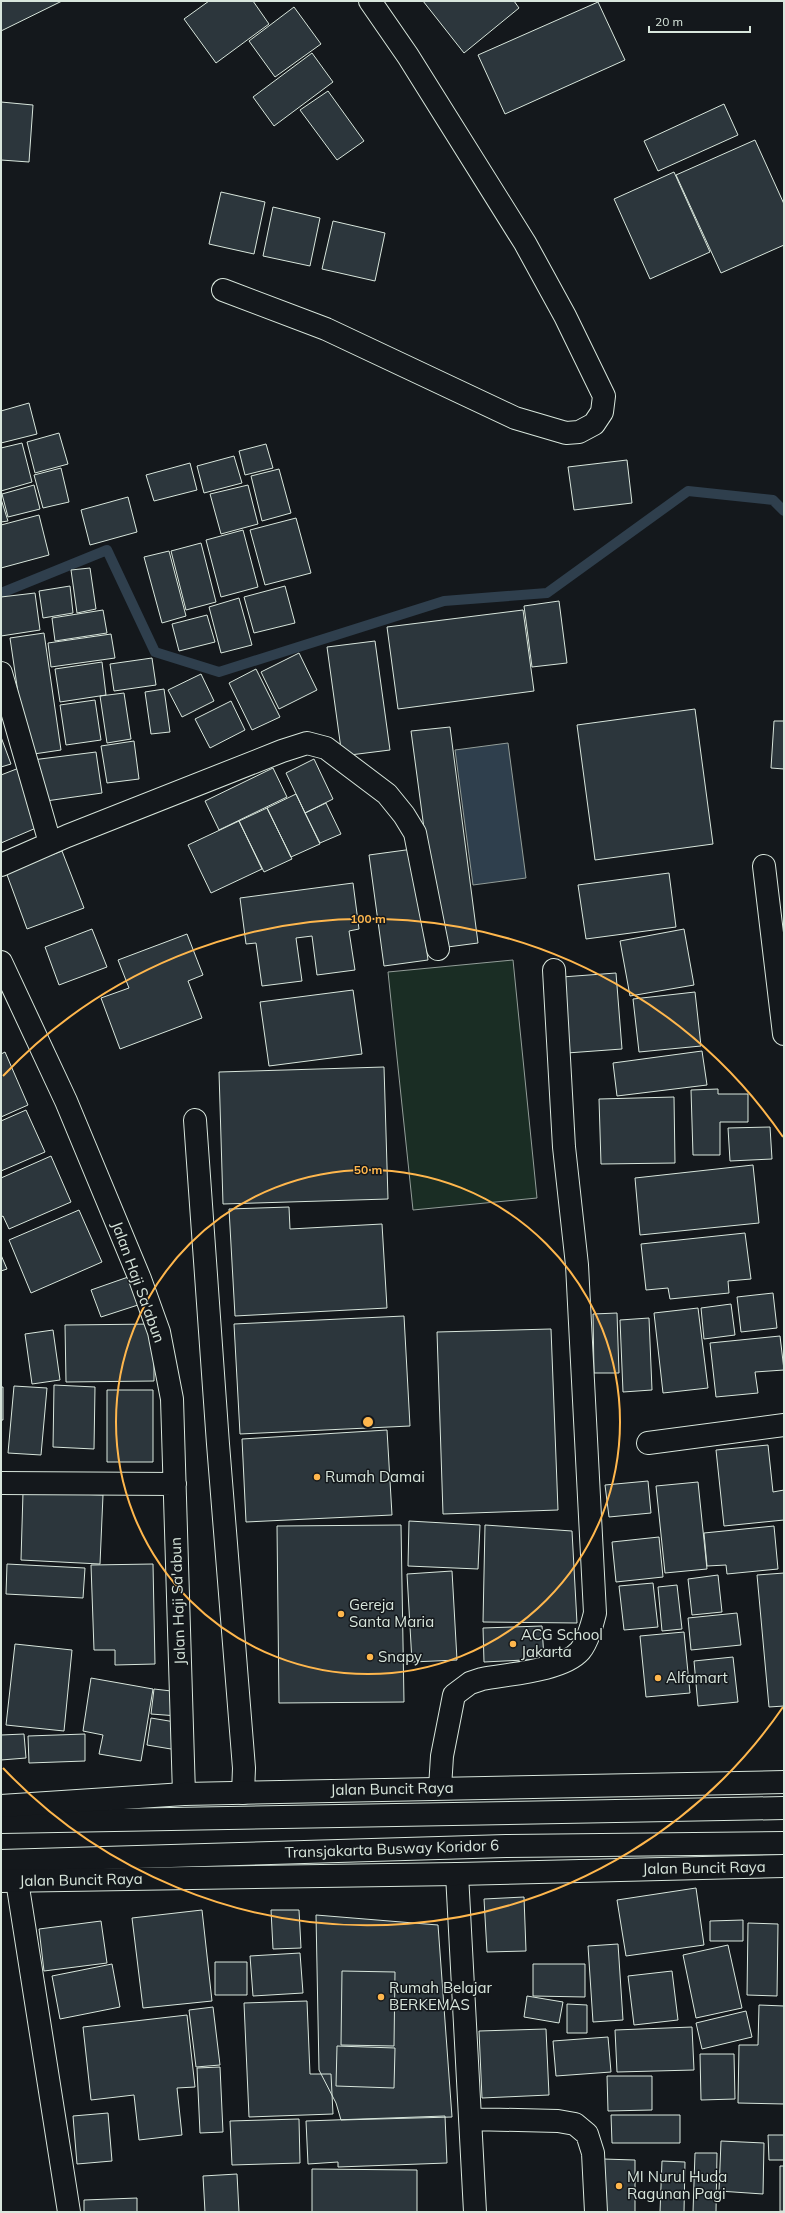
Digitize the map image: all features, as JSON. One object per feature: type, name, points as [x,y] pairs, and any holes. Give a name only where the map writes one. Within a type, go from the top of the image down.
[{"type":"street","points":[[222,290],[326,329],[515,418],[566,432],[579,432],[594,424],[602,412],[604,396],[565,316],[526,243],[408,56],[370,1]]},
{"type":"street","points":[[1,673],[50,843]]},
{"type":"street","points":[[1,865],[50,843],[282,750],[308,743],[326,748],[387,794],[404,815],[415,833],[438,949]]},
{"type":"street","points":[[764,866],[782,998],[784,1034]]},
{"type":"street","name":"Jalan Haji Sa'abun","points":[[1,962],[66,1101],[140,1279],[159,1332],[172,1399],[184,1794]]},
{"type":"street","points":[[440,1788],[442,1756],[454,1695],[470,1682],[482,1678],[559,1665],[580,1651],[590,1633],[595,1613],[577,1265],[564,1148],[554,970]]},
{"type":"street","points":[[195,1120],[218,1444],[244,1768],[243,1793]]},
{"type":"street","points":[[648,1443],[784,1425]]},
{"type":"street","points":[[1,1482],[174,1484]]},
{"type":"street","name":"Jalan Buncit Raya","points":[[1,1806],[184,1794],[784,1782]]},
{"type":"street","points":[[1,1822],[784,1808]]},
{"type":"street","name":"Transjakarta Busway Koridor 6","points":[[1,1861],[506,1846],[784,1843]]},
{"type":"street","name":"Jalan Buncit Raya","points":[[9,1881],[457,1874],[784,1866]]},
{"type":"street","points":[[457,1874],[475,2212]]},
{"type":"street","points":[[9,1881],[70,2212]]},
{"type":"street","points":[[470,2119],[558,2121],[575,2124],[587,2134],[593,2153],[596,2212]]},
{"type":"green space","points":[[513,960],[537,1198],[413,1210],[388,972]]},
{"type":"water","points":[[508,743],[526,878],[473,885],[455,750]]},
{"type":"building","points":[[1,1],[62,1],[1,31]]},
{"type":"building","points":[[209,1],[253,1],[269,24],[216,63],[184,19]]},
{"type":"building","points":[[423,1],[514,1],[519,8],[464,53]]},
{"type":"building","points":[[598,2],[625,60],[505,114],[478,55]]},
{"type":"building","points":[[294,7],[321,44],[275,77],[249,41]]},
{"type":"building","points":[[312,53],[333,82],[274,126],[253,97]]},
{"type":"building","points":[[328,91],[364,141],[337,160],[300,110]]},
{"type":"building","points":[[1,102],[33,105],[29,162],[1,160]]},
{"type":"building","points":[[724,104],[738,135],[658,171],[644,141]]},
{"type":"building","points":[[755,140],[784,204],[784,245],[721,273],[676,175]]},
{"type":"building","points":[[674,172],[710,252],[650,279],[614,199]]},
{"type":"building","points":[[221,192],[265,202],[254,254],[209,244]]},
{"type":"building","points":[[273,207],[320,218],[310,266],[263,256]]},
{"type":"building","points":[[333,221],[385,233],[375,281],[322,269]]},
{"type":"building","points":[[29,403],[37,434],[1,443],[1,411]]},
{"type":"building","points":[[59,433],[68,464],[35,473],[27,442]]},
{"type":"building","points":[[22,443],[32,482],[1,491],[1,448]]},
{"type":"building","points":[[266,444],[273,468],[245,475],[239,451]]},
{"type":"building","points":[[234,456],[242,483],[204,493],[197,466]]},
{"type":"building","points":[[627,460],[632,503],[574,510],[568,467]]},
{"type":"building","points":[[190,463],[197,490],[154,501],[146,475]]},
{"type":"building","points":[[61,468],[69,502],[43,508],[34,475]]},
{"type":"building","points":[[279,469],[291,513],[262,521],[251,476]]},
{"type":"building","points":[[34,485],[40,509],[8,517],[2,494]]},
{"type":"building","points":[[248,485],[258,524],[221,534],[210,494]]},
{"type":"building","points":[[128,497],[137,532],[90,545],[81,510]]},
{"type":"building","points":[[1,499],[8,521],[1,522]]},
{"type":"building","points":[[39,515],[49,555],[1,568],[1,525]]},
{"type":"building","points":[[296,518],[311,573],[265,585],[250,530]]},
{"type":"building","points":[[243,530],[258,587],[221,597],[206,540]]},
{"type":"building","points":[[201,543],[216,602],[186,610],[171,551]]},
{"type":"building","points":[[169,551],[186,616],[162,623],[144,557]]},
{"type":"building","points":[[90,568],[96,609],[77,613],[71,570]]},
{"type":"building","points":[[70,586],[73,613],[43,618],[39,591]]},
{"type":"building","points":[[285,586],[295,623],[254,633],[244,597]]},
{"type":"building","points":[[35,593],[40,630],[1,636],[1,597]]},
{"type":"building","points":[[239,598],[252,645],[221,653],[209,607]]},
{"type":"building","points":[[559,601],[567,663],[532,667],[524,606]]},
{"type":"building","points":[[103,610],[107,633],[55,641],[52,618]]},
{"type":"building","points":[[523,610],[534,691],[398,709],[387,627]]},
{"type":"building","points":[[207,615],[215,642],[179,651],[172,624]]},
{"type":"building","points":[[44,633],[61,750],[27,755],[10,638]]},
{"type":"building","points":[[111,634],[115,658],[51,667],[48,643]]},
{"type":"building","points":[[375,641],[390,750],[342,756],[327,647]]},
{"type":"building","points":[[299,653],[317,690],[279,709],[261,672]]},
{"type":"building","points":[[152,658],[156,685],[114,691],[110,664]]},
{"type":"building","points":[[102,662],[106,695],[60,702],[55,669]]},
{"type":"building","points":[[256,669],[280,717],[252,730],[229,683]]},
{"type":"building","points":[[201,674],[214,701],[182,717],[168,690]]},
{"type":"building","points":[[164,689],[170,732],[151,734],[145,692]]},
{"type":"building","points":[[124,693],[131,739],[107,743],[100,696]]},
{"type":"building","points":[[95,700],[101,740],[66,745],[60,705]]},
{"type":"building","points":[[231,701],[245,730],[210,748],[195,719]]},
{"type":"building","points":[[695,709],[713,844],[595,860],[577,725]]},
{"type":"building","points":[[774,721],[784,721],[784,769],[771,768]]},
{"type":"building","points":[[450,727],[478,943],[440,948],[411,731]]},
{"type":"building","points":[[1,737],[11,764],[1,767]]},
{"type":"building","points":[[134,741],[139,779],[107,783],[101,746]]},
{"type":"building","points":[[96,752],[102,793],[39,802],[32,760]]},
{"type":"building","points":[[314,759],[333,799],[305,813],[286,773]]},
{"type":"building","points":[[19,768],[43,825],[1,843],[1,775]]},
{"type":"building","points":[[273,768],[287,797],[219,830],[205,801]]},
{"type":"building","points":[[296,794],[320,844],[291,857],[267,808]]},
{"type":"building","points":[[326,803],[341,834],[320,843],[305,813]]},
{"type":"building","points":[[267,808],[292,859],[264,872],[239,821]]},
{"type":"building","points":[[239,821],[262,869],[211,893],[188,845]]},
{"type":"building","points":[[413,849],[428,960],[384,966],[369,855]]},
{"type":"building","points":[[62,851],[84,908],[27,929],[6,872]]},
{"type":"building","points":[[669,873],[676,927],[586,939],[578,885]]},
{"type":"building","points":[[353,883],[359,929],[349,931],[355,970],[317,975],[312,936],[296,938],[302,981],[262,986],[256,943],[246,944],[240,898]]},
{"type":"building","points":[[92,929],[107,967],[59,985],[45,947]]},
{"type":"building","points":[[684,929],[694,985],[630,996],[620,941]]},
{"type":"building","points":[[187,934],[203,975],[188,981],[202,1018],[120,1049],[101,998],[129,988],[118,960]]},
{"type":"building","points":[[616,973],[622,1049],[567,1053],[562,977]]},
{"type":"building","points":[[353,990],[362,1054],[269,1066],[260,1002]]},
{"type":"building","points":[[695,992],[701,1046],[639,1052],[633,999]]},
{"type":"building","points":[[702,1051],[707,1085],[617,1096],[613,1063]]},
{"type":"building","points":[[5,1052],[28,1105],[1,1117],[1,1054]]},
{"type":"building","points":[[384,1067],[388,1199],[223,1204],[219,1072]]},
{"type":"building","points":[[718,1089],[718,1094],[748,1094],[748,1122],[720,1122],[720,1155],[693,1155],[691,1090]]},
{"type":"building","points":[[674,1097],[675,1163],[601,1164],[599,1099]]},
{"type":"building","points":[[26,1110],[45,1152],[1,1171],[1,1121]]},
{"type":"building","points":[[770,1127],[772,1159],[730,1161],[728,1128]]},
{"type":"building","points":[[51,1156],[71,1202],[9,1229],[3,1216],[1,1217],[1,1178]]},
{"type":"building","points":[[753,1165],[759,1223],[640,1235],[635,1178]]},
{"type":"building","points":[[289,1207],[290,1229],[382,1224],[387,1308],[235,1316],[229,1209]]},
{"type":"building","points":[[79,1210],[102,1262],[31,1293],[9,1240]]},
{"type":"building","points":[[745,1233],[751,1279],[728,1281],[729,1293],[670,1299],[668,1288],[646,1290],[641,1244]]},
{"type":"building","points":[[1,1255],[7,1269],[1,1271]]},
{"type":"building","points":[[131,1276],[141,1304],[101,1317],[91,1290]]},
{"type":"building","points":[[773,1293],[777,1328],[741,1332],[737,1297]]},
{"type":"building","points":[[731,1304],[735,1335],[704,1339],[701,1308]]},
{"type":"building","points":[[698,1308],[708,1388],[663,1393],[654,1313]]},
{"type":"building","points":[[617,1313],[619,1373],[594,1373],[593,1314]]},
{"type":"building","points":[[404,1316],[410,1426],[240,1434],[234,1324]]},
{"type":"building","points":[[649,1318],[652,1390],[623,1392],[620,1320]]},
{"type":"building","points":[[154,1324],[154,1381],[66,1382],[65,1325]]},
{"type":"building","points":[[551,1329],[558,1510],[443,1514],[437,1332]]},
{"type":"building","points":[[53,1330],[60,1380],[32,1384],[25,1334]]},
{"type":"building","points":[[780,1336],[784,1370],[755,1372],[758,1393],[716,1397],[710,1343]]},
{"type":"building","points":[[54,1385],[95,1387],[94,1449],[53,1447]]},
{"type":"building","points":[[14,1386],[47,1388],[41,1455],[8,1453]]},
{"type":"building","points":[[1,1387],[3,1387],[3,1420],[1,1420]]},
{"type":"building","points":[[107,1390],[153,1390],[153,1462],[107,1462]]},
{"type":"building","name":"Rumah Damai","points":[[387,1430],[392,1515],[246,1522],[242,1439]]},
{"type":"building","points":[[768,1445],[773,1492],[784,1490],[784,1520],[724,1526],[716,1450]]},
{"type":"building","points":[[648,1481],[651,1513],[609,1517],[605,1485]]},
{"type":"building","points":[[698,1482],[707,1569],[665,1573],[656,1486]]},
{"type":"building","points":[[23,1492],[103,1495],[100,1564],[21,1560]]},
{"type":"building","points":[[409,1521],[480,1525],[478,1569],[408,1566]]},
{"type":"building","name":"Gereja Santa Maria","points":[[401,1525],[404,1702],[279,1703],[277,1526]]},
{"type":"building","points":[[485,1525],[572,1531],[577,1623],[483,1622]]},
{"type":"building","points":[[774,1526],[778,1569],[727,1574],[726,1565],[707,1566],[704,1533]]},
{"type":"building","points":[[659,1537],[663,1577],[616,1582],[612,1542]]},
{"type":"building","points":[[7,1564],[85,1568],[83,1598],[6,1594]]},
{"type":"building","points":[[153,1564],[155,1664],[115,1665],[115,1650],[94,1650],[91,1565]]},
{"type":"building","points":[[452,1571],[457,1660],[412,1662],[407,1574]]},
{"type":"building","points":[[784,1573],[784,1706],[769,1707],[757,1575]]},
{"type":"building","points":[[718,1575],[722,1612],[692,1615],[688,1579]]},
{"type":"building","points":[[653,1583],[658,1627],[624,1630],[619,1586]]},
{"type":"building","points":[[677,1585],[682,1629],[662,1631],[658,1587]]},
{"type":"building","points":[[737,1613],[741,1645],[691,1650],[688,1618]]},
{"type":"building","name":"ACG School Jakarta","points":[[542,1626],[544,1659],[484,1662],[483,1628]]},
{"type":"building","points":[[684,1632],[690,1693],[646,1697],[640,1636]]},
{"type":"building","points":[[15,1644],[72,1650],[64,1731],[6,1725]]},
{"type":"building","points":[[733,1657],[738,1702],[698,1706],[694,1661]]},
{"type":"building","points":[[91,1678],[153,1689],[141,1761],[99,1754],[103,1735],[83,1731]]},
{"type":"building","points":[[154,1689],[180,1692],[178,1716],[151,1714]]},
{"type":"building","points":[[151,1718],[181,1723],[177,1750],[147,1745]]},
{"type":"building","points":[[24,1734],[26,1758],[1,1760],[1,1735]]},
{"type":"building","points":[[85,1734],[85,1761],[29,1763],[28,1736]]},
{"type":"building","points":[[696,1888],[704,1945],[626,1956],[617,1900]]},
{"type":"building","points":[[524,1897],[526,1951],[487,1952],[484,1899]]},
{"type":"building","points":[[202,1910],[212,2001],[143,2008],[132,1918]]},
{"type":"building","points":[[271,1910],[299,1910],[301,1948],[273,1949]]},
{"type":"building","name":"Rumah Belajar BERKEMAS","points":[[316,1915],[438,1925],[452,2117],[341,2120],[336,2103],[319,2070]]},
{"type":"building","points":[[743,1920],[743,1941],[710,1941],[710,1921]]},
{"type":"building","points":[[101,1921],[107,1963],[44,1971],[39,1929]]},
{"type":"building","points":[[748,1923],[778,1924],[777,1996],[747,1995]]},
{"type":"building","points":[[618,1944],[623,2020],[593,2022],[588,1946]]},
{"type":"building","points":[[728,1945],[742,2008],[696,2018],[683,1955]]},
{"type":"building","points":[[300,1953],[303,1993],[253,1996],[250,1956]]},
{"type":"building","points":[[215,1962],[247,1962],[247,1995],[215,1995]]},
{"type":"building","points":[[112,1964],[120,2007],[60,2019],[52,1976]]},
{"type":"building","points":[[533,1964],[585,1964],[585,1997],[533,1996]]},
{"type":"building","points":[[342,1971],[395,1972],[394,2046],[341,2045]]},
{"type":"building","points":[[672,1971],[678,2020],[634,2025],[628,1976]]},
{"type":"building","points":[[527,1996],[563,2002],[559,2023],[524,2017]]},
{"type":"building","points":[[307,2001],[310,2074],[331,2074],[333,2114],[249,2117],[244,2003]]},
{"type":"building","points":[[567,2004],[587,2005],[587,2033],[567,2033]]},
{"type":"building","points":[[759,2005],[784,2006],[784,2104],[738,2103],[739,2045],[758,2045]]},
{"type":"building","points":[[213,2007],[220,2065],[196,2067],[189,2010]]},
{"type":"building","points":[[746,2011],[752,2037],[702,2049],[696,2023]]},
{"type":"building","points":[[187,2015],[195,2087],[177,2088],[182,2135],[139,2140],[134,2095],[91,2100],[83,2027]]},
{"type":"building","points":[[692,2027],[694,2070],[617,2072],[615,2030]]},
{"type":"building","points":[[546,2029],[549,2095],[482,2098],[479,2031]]},
{"type":"building","points":[[608,2037],[611,2072],[556,2076],[553,2041]]},
{"type":"building","points":[[337,2046],[395,2048],[394,2088],[336,2086]]},
{"type":"building","points":[[700,2054],[734,2054],[735,2099],[701,2100]]},
{"type":"building","points":[[220,2067],[223,2132],[200,2133],[197,2068]]},
{"type":"building","points":[[607,2076],[652,2076],[652,2110],[608,2111]]},
{"type":"building","points":[[108,2113],[112,2161],[77,2164],[73,2116]]},
{"type":"building","points":[[611,2115],[680,2115],[680,2143],[612,2143]]},
{"type":"building","points":[[445,2116],[447,2163],[338,2167],[338,2162],[308,2164],[306,2121]]},
{"type":"building","points":[[299,2119],[300,2163],[232,2165],[230,2121]]},
{"type":"building","points":[[768,2135],[784,2135],[784,2160],[769,2160]]},
{"type":"building","points":[[721,2141],[764,2143],[763,2194],[719,2191]]},
{"type":"building","points":[[695,2153],[717,2153],[716,2212],[693,2212]]},
{"type":"building","name":"MI Nurul Huda Ragunan Pagi","points":[[603,2159],[635,2160],[635,2212],[603,2212]]},
{"type":"building","points":[[662,2161],[685,2162],[684,2212],[660,2212]]},
{"type":"building","points":[[780,2166],[784,2166],[784,2211],[780,2211]]},
{"type":"building","points":[[312,2169],[417,2170],[417,2212],[312,2212]]},
{"type":"building","points":[[237,2174],[239,2212],[205,2212],[203,2176]]},
{"type":"building","points":[[137,2198],[137,2212],[84,2212],[84,2200]]},
{"type":"waterway","points":[[1,593],[107,550],[155,652],[219,672],[444,601],[547,593],[688,491],[773,500],[784,511]]},
{"type":"place","name":"Rumah Damai","points":[[317,1477]]},
{"type":"place","name":"Gereja Santa Maria","points":[[341,1614]]},
{"type":"place","name":"ACG School Jakarta","points":[[513,1644]]},
{"type":"place","name":"Snapy","points":[[370,1657]]},
{"type":"place","name":"Alfamart","points":[[658,1678]]},
{"type":"place","name":"Rumah Belajar BERKEMAS","points":[[381,1997]]},
{"type":"place","name":"MI Nurul Huda Ragunan Pagi","points":[[619,2186]]}]
